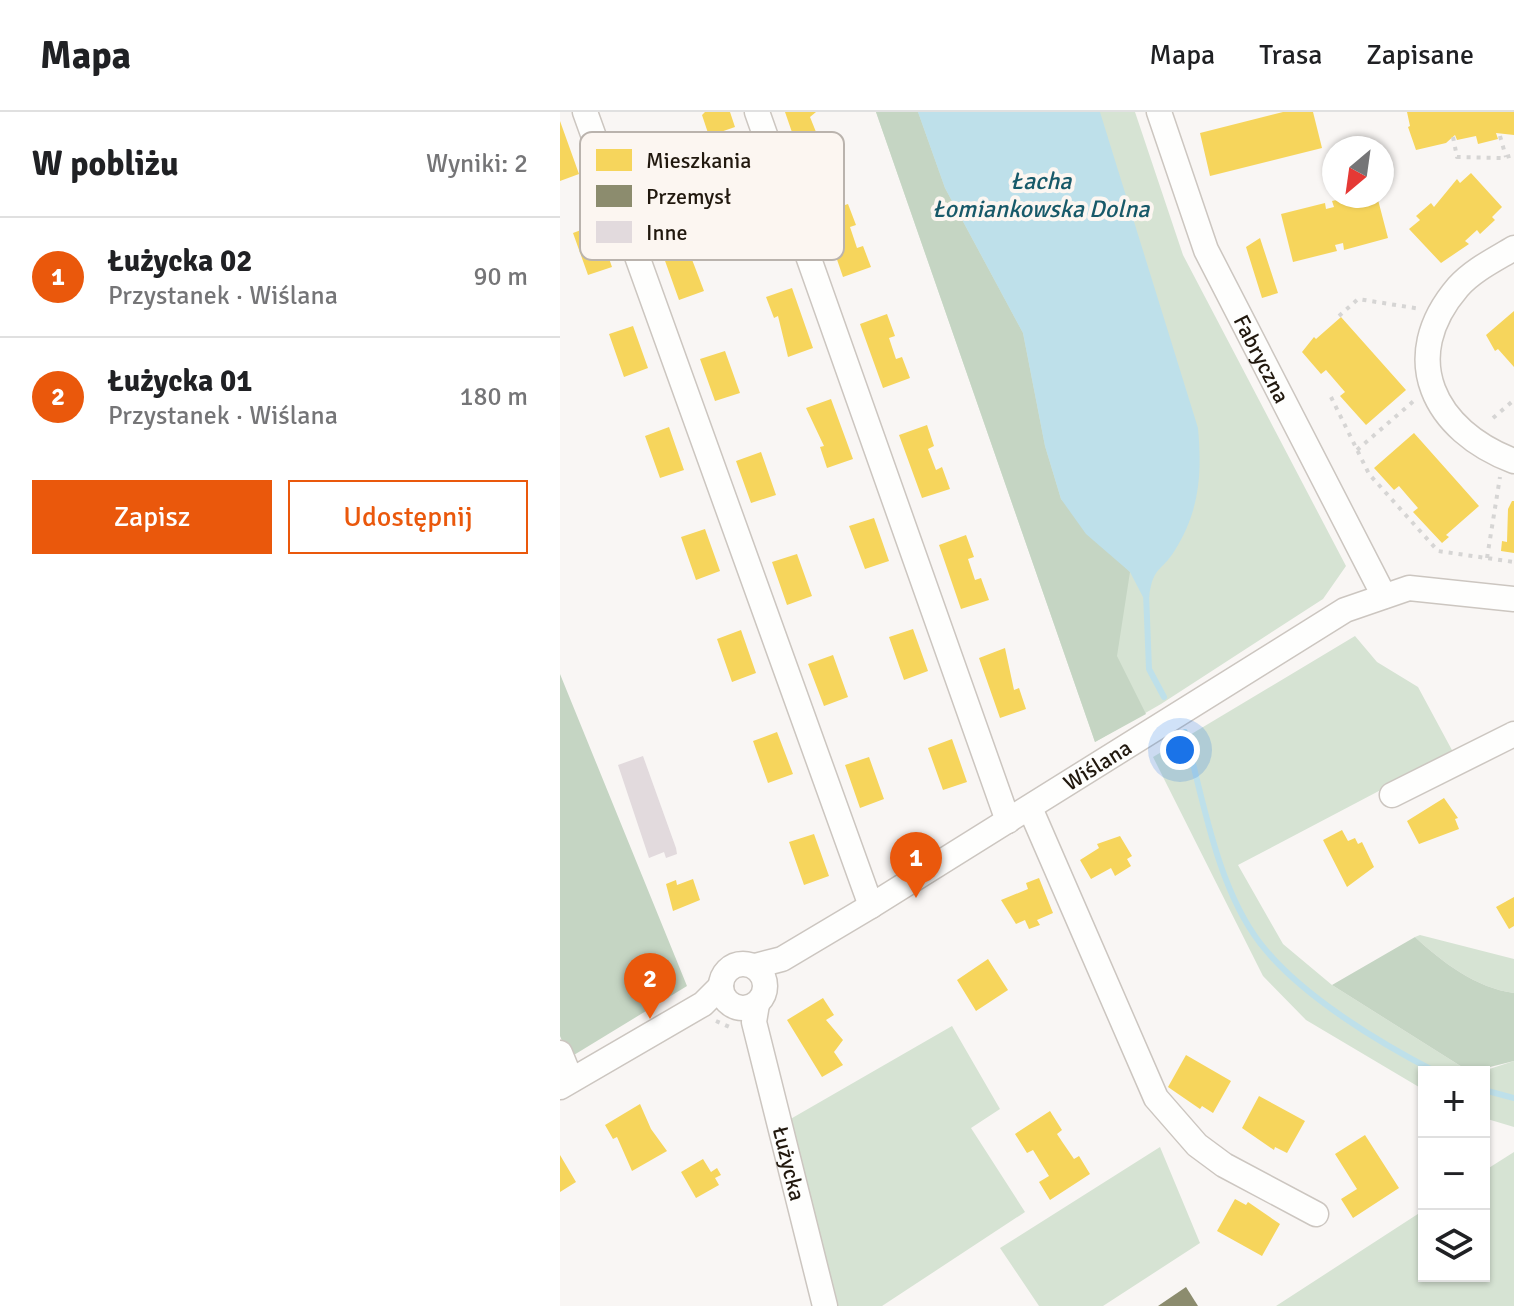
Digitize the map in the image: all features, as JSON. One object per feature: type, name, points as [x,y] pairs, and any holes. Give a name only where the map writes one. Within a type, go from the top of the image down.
[{"type":"street","points":[[585,112],[592,132]]},
{"type":"street","points":[[757,112],[764,132]]},
{"type":"street","name":"Fabryczna","points":[[1159,112],[1206,250],[1384,596]]},
{"type":"street","points":[[1508,466],[1452,423],[1433,392],[1428,361],[1433,331],[1444,305],[1461,283],[1514,248]]},
{"type":"street","points":[[638,260],[871,906]]},
{"type":"street","points":[[809,260],[1008,821]]},
{"type":"street","name":"Wiślana","points":[[760,973],[1345,610],[1409,588],[1514,599]]},
{"type":"street","points":[[1392,795],[1514,734]]},
{"type":"street","points":[[1030,808],[1156,1098],[1197,1145],[1224,1165],[1316,1214]]},
{"type":"street","points":[[560,1053],[566,1083],[703,1004],[741,1004],[765,994],[760,973],[735,965],[725,973],[741,1004]]},
{"type":"street","name":"Łużycka","points":[[741,1004],[825,1306]]},
{"type":"path","points":[[1500,136],[1506,157]]},
{"type":"path","points":[[1453,137],[1457,157],[1514,155]]},
{"type":"path","points":[[1339,316],[1358,299],[1427,310]]},
{"type":"path","points":[[1357,450],[1421,395]]},
{"type":"path","points":[[1331,397],[1369,474],[1438,551],[1514,562]]},
{"type":"path","points":[[1493,418],[1514,400]]},
{"type":"path","points":[[1487,558],[1508,466]]},
{"type":"green space","points":[[876,112],[1135,112],[1183,255],[1346,566],[1323,599],[1161,704],[1095,742]]},
{"type":"green space","points":[[876,112],[918,112],[945,188],[1023,333],[1045,446],[1061,499],[1130,572],[1117,656],[1146,714],[1095,742]]},
{"type":"green space","points":[[1355,636],[1377,662],[1418,687],[1453,752],[1238,865],[1283,944],[1332,985],[1460,1066],[1418,1066],[1418,1086],[1306,1020],[1263,976],[1153,757]]},
{"type":"green space","points":[[560,674],[687,986],[569,1058],[560,1036]]},
{"type":"green space","points":[[1420,935],[1514,959],[1514,993],[1486,986],[1460,972],[1415,937]]},
{"type":"green space","points":[[1415,937],[1473,980],[1514,993],[1514,1061],[1490,1067],[1460,1066],[1332,985]]},
{"type":"green space","points":[[952,1026],[1000,1109],[971,1128],[1025,1212],[882,1306],[833,1306],[787,1121]]},
{"type":"green space","points":[[1514,1061],[1514,1127],[1490,1120],[1490,1069]]},
{"type":"green space","points":[[1160,1147],[1200,1243],[1103,1306],[1039,1306],[1000,1248]]},
{"type":"green space","points":[[1514,1152],[1514,1306],[1276,1306],[1418,1214],[1418,1282],[1490,1282],[1490,1167]]},
{"type":"water","name":"Łacha Łomiankowska Dolna","points":[[918,112],[1100,112],[1198,428],[1199,476],[1190,520],[1175,550],[1155,574],[1149,598],[1143,597],[1130,572],[1086,534],[1061,499],[1045,446],[1023,333],[945,188]]},
{"type":"building: Mieszkania","points":[[705,112],[730,112],[735,127],[708,132],[702,115]]},
{"type":"building: Mieszkania","points":[[785,112],[816,112],[810,117],[816,132],[792,132]]},
{"type":"building: Mieszkania","points":[[1283,112],[1313,112],[1322,148],[1210,176],[1200,133]]},
{"type":"building: Mieszkania","points":[[1407,112],[1514,112],[1514,135],[1496,133],[1498,139],[1478,144],[1476,136],[1457,140],[1455,135],[1446,143],[1416,150],[1408,127]]},
{"type":"building: Mieszkania","points":[[560,121],[579,174],[560,181]]},
{"type":"building: Mieszkania","points":[[1471,173],[1502,207],[1492,217],[1495,220],[1480,234],[1477,230],[1465,241],[1469,244],[1441,263],[1409,229],[1420,220],[1416,216],[1431,203],[1434,207],[1457,179],[1460,183]]},
{"type":"building: Mieszkania","points":[[848,204],[856,225],[850,227],[857,248],[863,246],[871,267],[843,277],[837,260],[844,260],[844,205]]},
{"type":"building: Mieszkania","points":[[1322,204],[1322,208],[1380,208],[1388,238],[1344,250],[1343,243],[1335,245],[1337,251],[1293,262],[1281,214]]},
{"type":"building: Mieszkania","points":[[580,230],[580,253],[573,233]]},
{"type":"building: Mieszkania","points":[[1260,238],[1278,293],[1262,298],[1246,247]]},
{"type":"building: Mieszkania","points":[[583,260],[610,260],[612,267],[588,275]]},
{"type":"building: Mieszkania","points":[[665,260],[692,260],[704,291],[679,300]]},
{"type":"building: Mieszkania","points":[[792,288],[813,348],[788,357],[778,316],[774,318],[766,297]]},
{"type":"building: Mieszkania","points":[[1514,311],[1514,367],[1498,349],[1495,351],[1486,335]]},
{"type":"building: Mieszkania","points":[[887,314],[895,336],[889,338],[896,359],[902,357],[910,378],[883,388],[860,324]]},
{"type":"building: Mieszkania","points":[[1341,317],[1406,390],[1366,425],[1340,396],[1345,392],[1326,370],[1321,374],[1302,352],[1314,337],[1316,339]]},
{"type":"building: Mieszkania","points":[[633,326],[648,368],[624,377],[609,334]]},
{"type":"building: Mieszkania","points":[[725,351],[740,393],[715,401],[700,359]]},
{"type":"building: Mieszkania","points":[[831,399],[853,459],[827,468],[820,447],[824,446],[806,408]]},
{"type":"building: Mieszkania","points":[[927,425],[934,446],[928,449],[936,470],[942,467],[950,489],[922,498],[899,435]]},
{"type":"building: Mieszkania","points":[[669,427],[684,470],[660,478],[645,436]]},
{"type":"building: Mieszkania","points":[[1414,433],[1479,506],[1446,535],[1449,537],[1442,543],[1413,512],[1418,508],[1399,486],[1394,490],[1374,468]]},
{"type":"building: Mieszkania","points":[[761,452],[776,495],[751,503],[736,461]]},
{"type":"building: Mieszkania","points":[[1512,501],[1514,553],[1501,551],[1502,541],[1507,542],[1508,509]]},
{"type":"building: Mieszkania","points":[[874,518],[889,561],[865,569],[849,526]]},
{"type":"building: Mieszkania","points":[[705,529],[720,571],[696,580],[681,537]]},
{"type":"building: Mieszkania","points":[[966,535],[974,557],[968,559],[975,580],[981,578],[989,600],[961,609],[939,545]]},
{"type":"building: Mieszkania","points":[[797,554],[812,596],[787,605],[772,562]]},
{"type":"building: Mieszkania","points":[[913,629],[928,671],[904,680],[889,637]]},
{"type":"building: Mieszkania","points":[[741,630],[756,673],[732,682],[717,639]]},
{"type":"building: Mieszkania","points":[[1005,648],[1014,690],[1019,688],[1026,709],[1000,718],[979,658]]},
{"type":"building: Mieszkania","points":[[833,655],[848,697],[824,706],[808,664]]},
{"type":"building: Mieszkania","points":[[777,732],[793,774],[768,783],[753,741]]},
{"type":"building: Mieszkania","points":[[952,739],[967,782],[943,790],[928,748]]},
{"type":"building: Mieszkania","points":[[869,757],[884,799],[860,808],[845,765]]},
{"type":"building: Mieszkania","points":[[1444,798],[1458,818],[1455,819],[1459,829],[1419,844],[1407,821]]},
{"type":"building: Mieszkania","points":[[1342,830],[1348,841],[1355,838],[1358,844],[1362,842],[1374,867],[1347,887],[1323,840]]},
{"type":"building: Mieszkania","points":[[814,834],[829,876],[804,885],[789,842]]},
{"type":"building: Mieszkania","points":[[1120,836],[1132,856],[1127,859],[1131,866],[1115,876],[1111,868],[1091,879],[1080,860],[1099,848],[1097,844]]},
{"type":"building: Mieszkania","points":[[1039,878],[1053,913],[1037,920],[1040,925],[1029,929],[1025,920],[1016,924],[1001,900],[1028,889],[1026,883]]},
{"type":"building: Mieszkania","points":[[693,879],[700,900],[673,911],[666,884],[676,880],[677,885]]},
{"type":"building: Mieszkania","points":[[1514,897],[1514,926],[1509,929],[1496,907]]},
{"type":"building: Mieszkania","points":[[988,959],[1008,990],[976,1011],[957,980]]},
{"type":"building: Mieszkania","points":[[823,998],[834,1015],[826,1020],[843,1040],[834,1052],[843,1065],[822,1077],[787,1020]]},
{"type":"building: Mieszkania","points":[[1186,1055],[1231,1081],[1213,1113],[1202,1106],[1200,1109],[1168,1087]]},
{"type":"building: Mieszkania","points":[[1259,1096],[1305,1121],[1287,1153],[1275,1147],[1274,1150],[1242,1128]]},
{"type":"building: Mieszkania","points":[[640,1104],[651,1129],[667,1151],[632,1171],[617,1137],[613,1139],[605,1125]]},
{"type":"building: Mieszkania","points":[[1050,1111],[1062,1130],[1057,1134],[1074,1159],[1079,1156],[1090,1174],[1050,1200],[1039,1182],[1049,1176],[1033,1150],[1027,1153],[1015,1134]]},
{"type":"building: Mieszkania","points":[[1365,1135],[1399,1188],[1353,1218],[1341,1199],[1357,1189],[1335,1154]]},
{"type":"building: Mieszkania","points":[[560,1155],[576,1182],[560,1192]]},
{"type":"building: Mieszkania","points":[[703,1159],[711,1172],[717,1168],[721,1175],[715,1178],[719,1185],[696,1198],[681,1172]]},
{"type":"building: Mieszkania","points":[[1235,1199],[1246,1205],[1248,1202],[1280,1224],[1262,1256],[1217,1231]]},
{"type":"building: Przemysł","points":[[1186,1287],[1198,1306],[1158,1306]]},
{"type":"building: Inne","points":[[643,756],[676,848],[677,854],[666,858],[664,852],[649,858],[618,765]]},
{"type":"waterway","points":[[1146,593],[1149,669],[1164,697]]},
{"type":"waterway","points":[[1185,732],[1222,869],[1245,921],[1260,943],[1318,999],[1365,1032],[1425,1066]]},
{"type":"waterway","points":[[1490,1092],[1514,1098]]},
{"type":"place","name":"Łużycka 02","points":[[916,898]]},
{"type":"place","name":"Łużycka 01","points":[[650,1019]]}]
